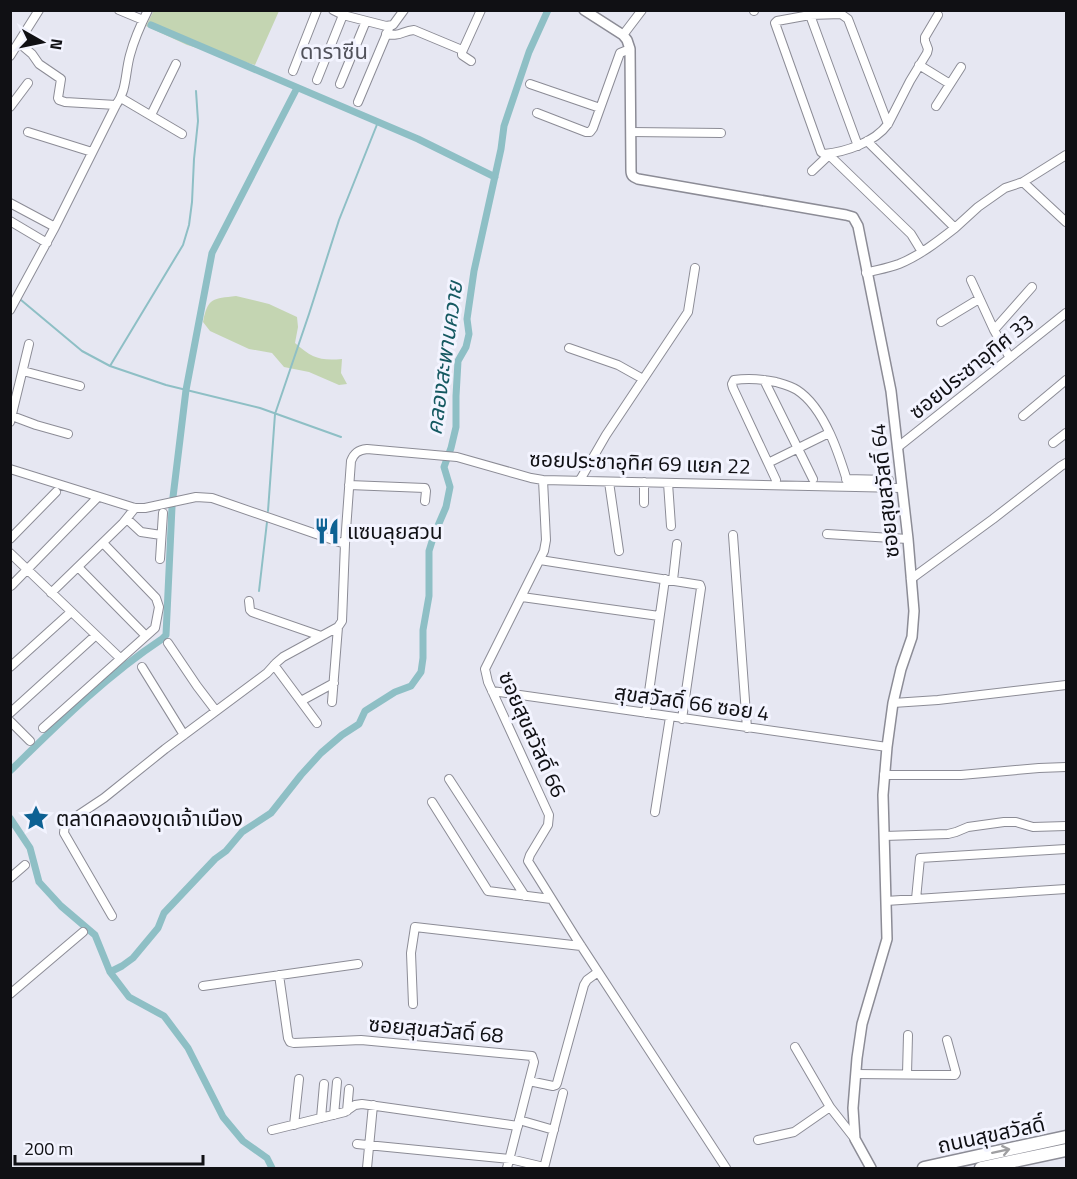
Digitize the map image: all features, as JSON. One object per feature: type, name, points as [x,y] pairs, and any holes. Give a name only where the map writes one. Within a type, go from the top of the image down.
[{"type":"main road","name":"ถนนสุขสวัสดิ์","points":[[924,1168],[1066,1137]]},
{"type":"main road","name":"ถนนสุขสวัสดิ์","points":[[981,1168],[1066,1150]]},
{"type":"street","points":[[119,10],[143,20]]},
{"type":"street","points":[[10,310],[121,98],[129,55],[148,10]]},
{"type":"street","points":[[293,71],[317,10]]},
{"type":"street","points":[[333,10],[343,15],[390,26]]},
{"type":"street","points":[[358,102],[390,26],[404,10]]},
{"type":"street","points":[[471,61],[462,55],[462,50],[481,10]]},
{"type":"street","points":[[584,10],[623,35],[642,10]]},
{"type":"street","points":[[10,56],[38,11]]},
{"type":"street","points":[[888,124],[848,19],[841,14],[810,15],[777,21],[775,26],[821,152],[829,155],[911,234],[922,252]]},
{"type":"street","points":[[317,80],[343,15]]},
{"type":"street","points":[[810,15],[858,146]]},
{"type":"street","points":[[812,171],[829,155],[858,146],[880,134],[888,124],[928,49],[925,37],[938,15]]},
{"type":"street","points":[[340,84],[366,21]]},
{"type":"street","points":[[386,34],[396,36],[414,30],[462,50]]},
{"type":"street","name":"ซอยสุขสวัสดิ์ 64","points":[[623,35],[630,49],[631,175],[638,179],[683,188],[846,215],[853,217],[858,226],[891,391],[914,611],[912,637],[893,703],[884,775],[887,939],[862,1024],[853,1108],[855,1139],[871,1168]]},
{"type":"street","points":[[19,44],[32,54],[39,64],[61,79],[59,100],[116,105]]},
{"type":"street","points":[[537,113],[590,132],[621,53],[630,49]]},
{"type":"street","points":[[151,115],[176,64]]},
{"type":"street","points":[[920,65],[950,84]]},
{"type":"street","points":[[936,106],[961,67]]},
{"type":"street","points":[[10,107],[28,83]]},
{"type":"street","points":[[530,84],[600,108]]},
{"type":"street","points":[[121,98],[182,134]]},
{"type":"street","points":[[28,132],[92,152]]},
{"type":"street","points":[[631,132],[721,133]]},
{"type":"street","points":[[867,141],[955,228]]},
{"type":"street","points":[[867,273],[895,266],[922,252],[1005,188],[1023,182],[1066,157]]},
{"type":"street","points":[[1023,182],[1066,222]]},
{"type":"street","points":[[10,203],[55,227]]},
{"type":"street","points":[[10,221],[46,243]]},
{"type":"street","points":[[580,480],[606,435],[688,312],[695,267]]},
{"type":"street","points":[[971,280],[1010,358]]},
{"type":"street","points":[[994,330],[1032,287]]},
{"type":"street","points":[[941,322],[980,299]]},
{"type":"street","name":"ซอยประชาอุทิศ 33","points":[[898,447],[1066,313]]},
{"type":"street","points":[[29,344],[11,419],[68,434]]},
{"type":"street","points":[[569,348],[618,365],[643,379]]},
{"type":"street","points":[[23,371],[80,386]]},
{"type":"street","points":[[776,480],[732,384],[735,380],[751,378],[764,380],[797,390],[814,407],[834,442],[848,483],[889,480]]},
{"type":"street","points":[[764,380],[813,479]]},
{"type":"street","points":[[1023,416],[1066,380]]},
{"type":"street","points":[[1053,443],[1066,432]]},
{"type":"street","points":[[768,463],[829,433]]},
{"type":"street","name":"ซอยประชาอุทิศ 69 แยก 22","points":[[332,702],[338,627],[342,621],[351,461],[353,456],[361,450],[457,457],[543,480],[848,483],[902,488]]},
{"type":"street","points":[[911,579],[1066,463]]},
{"type":"street","points":[[10,469],[135,508],[196,497],[212,498],[345,544]]},
{"type":"street","name":"ซอยสุขสวัสดิ์ 66","points":[[543,480],[546,540],[544,551],[485,669],[488,682],[549,815],[548,825],[528,861],[726,1168]]},
{"type":"street","points":[[609,482],[619,551]]},
{"type":"street","points":[[644,503],[645,482]]},
{"type":"street","points":[[668,483],[671,526]]},
{"type":"street","points":[[349,484],[425,488],[425,501]]},
{"type":"street","points":[[10,539],[56,492]]},
{"type":"street","points":[[11,586],[98,497]]},
{"type":"street","points":[[51,593],[127,519],[135,508]]},
{"type":"street","points":[[160,559],[163,513]]},
{"type":"street","points":[[127,519],[141,532],[161,535]]},
{"type":"street","points":[[827,534],[908,539]]},
{"type":"street","points":[[733,535],[747,728]]},
{"type":"street","points":[[43,728],[155,628],[159,607],[156,598],[103,543]]},
{"type":"street","points":[[646,713],[659,616],[677,544]]},
{"type":"street","points":[[10,553],[120,658]]},
{"type":"street","points":[[540,560],[700,585],[682,719]]},
{"type":"street","points":[[78,567],[146,636]]},
{"type":"street","points":[[522,597],[659,616]]},
{"type":"street","points":[[249,601],[252,612],[321,636]]},
{"type":"street","points":[[10,668],[71,612]]},
{"type":"street","points":[[112,916],[64,833],[65,825],[104,798],[267,673],[283,657],[338,627]]},
{"type":"street","points":[[10,713],[96,635]]},
{"type":"street","points":[[168,644],[216,711]]},
{"type":"street","points":[[274,665],[317,723]]},
{"type":"street","points":[[142,667],[184,735]]},
{"type":"street","points":[[301,701],[334,683]]},
{"type":"street","points":[[893,703],[1066,685]]},
{"type":"street","name":"สุขสวัสดิ์ 66 ซอย 4","points":[[492,691],[887,747]]},
{"type":"street","points":[[656,813],[670,717]]},
{"type":"street","points":[[10,721],[30,741]]},
{"type":"street","points":[[884,775],[961,775],[1066,767]]},
{"type":"street","points":[[449,778],[525,896]]},
{"type":"street","points":[[432,802],[488,891],[551,899]]},
{"type":"street","points":[[884,837],[948,834],[968,827],[1004,822],[1016,822],[1033,827],[1066,826]]},
{"type":"street","points":[[916,899],[920,858],[1066,849]]},
{"type":"street","points":[[10,878],[25,865]]},
{"type":"street","points":[[886,901],[1066,889]]},
{"type":"street","points":[[413,1004],[411,953],[415,927],[582,946]]},
{"type":"street","points":[[10,994],[83,932]]},
{"type":"street","points":[[203,986],[358,964]]},
{"type":"street","points":[[529,1081],[553,1086],[557,1083],[584,985],[598,972]]},
{"type":"street","name":"ซอยสุขสวัสดิ์ 68","points":[[279,975],[290,1042],[361,1040],[532,1056],[534,1062],[507,1168]]},
{"type":"street","points":[[907,1074],[908,1035]]},
{"type":"street","points":[[856,1074],[955,1075],[946,1040]]},
{"type":"street","points":[[795,1047],[830,1107],[855,1139]]},
{"type":"street","points":[[294,1125],[299,1079]]},
{"type":"street","points":[[334,1115],[337,1082]]},
{"type":"street","points":[[321,1118],[324,1084]]},
{"type":"street","points":[[347,1111],[349,1089]]},
{"type":"street","points":[[357,1144],[510,1159],[544,1168],[563,1093]]},
{"type":"street","points":[[272,1130],[334,1115],[347,1111],[357,1104],[518,1123],[554,1130]]},
{"type":"street","points":[[367,1168],[373,1105]]},
{"type":"street","points":[[758,1140],[794,1132],[830,1107]]},
{"type":"green space","points":[[154,10],[279,11],[255,65],[187,45],[146,26]]},
{"type":"green space","points":[[236,296],[269,304],[297,317],[295,343],[317,357],[342,359],[341,373],[347,384],[339,385],[309,372],[284,367],[272,353],[249,349],[210,331],[203,322],[207,308],[217,299]]},
{"type":"waterway","name":"คลองสะพานควาย","points":[[110,972],[133,958],[158,928],[164,913],[242,832],[271,813],[321,753],[359,724],[365,711],[395,692],[411,686],[421,672],[423,630],[429,596],[429,551],[446,507],[450,487],[444,467],[456,427],[458,361],[466,347],[469,334],[467,319],[474,271],[504,126],[529,52],[548,10]]},
{"type":"waterway","points":[[151,25],[418,139],[495,177]]},
{"type":"waterway","points":[[173,497],[186,390],[212,253],[297,88]]},
{"type":"waterway","points":[[110,366],[183,245],[192,202],[198,121],[196,91]]},
{"type":"waterway","points":[[268,511],[275,414],[339,220],[378,122]]},
{"type":"waterway","points":[[21,300],[82,351],[110,366],[166,385],[260,408],[341,437]]},
{"type":"waterway","points":[[10,771],[64,718],[121,669],[166,635],[172,507]]},
{"type":"waterway","points":[[259,591],[267,522]]},
{"type":"waterway","points":[[10,818],[30,848],[39,882],[61,906],[95,935],[110,972],[129,997],[164,1016],[188,1048],[223,1117],[243,1141],[267,1158],[272,1168]]},
{"type":"place","name":"แซบลุยสวน","points":[[327,531]]},
{"type":"place","name":"ตลาดคลองขุดเจ้าเมือง","points":[[36,818]]},
{"type":"district","name":"ดาราซีน","points":[[334,51]]}]
